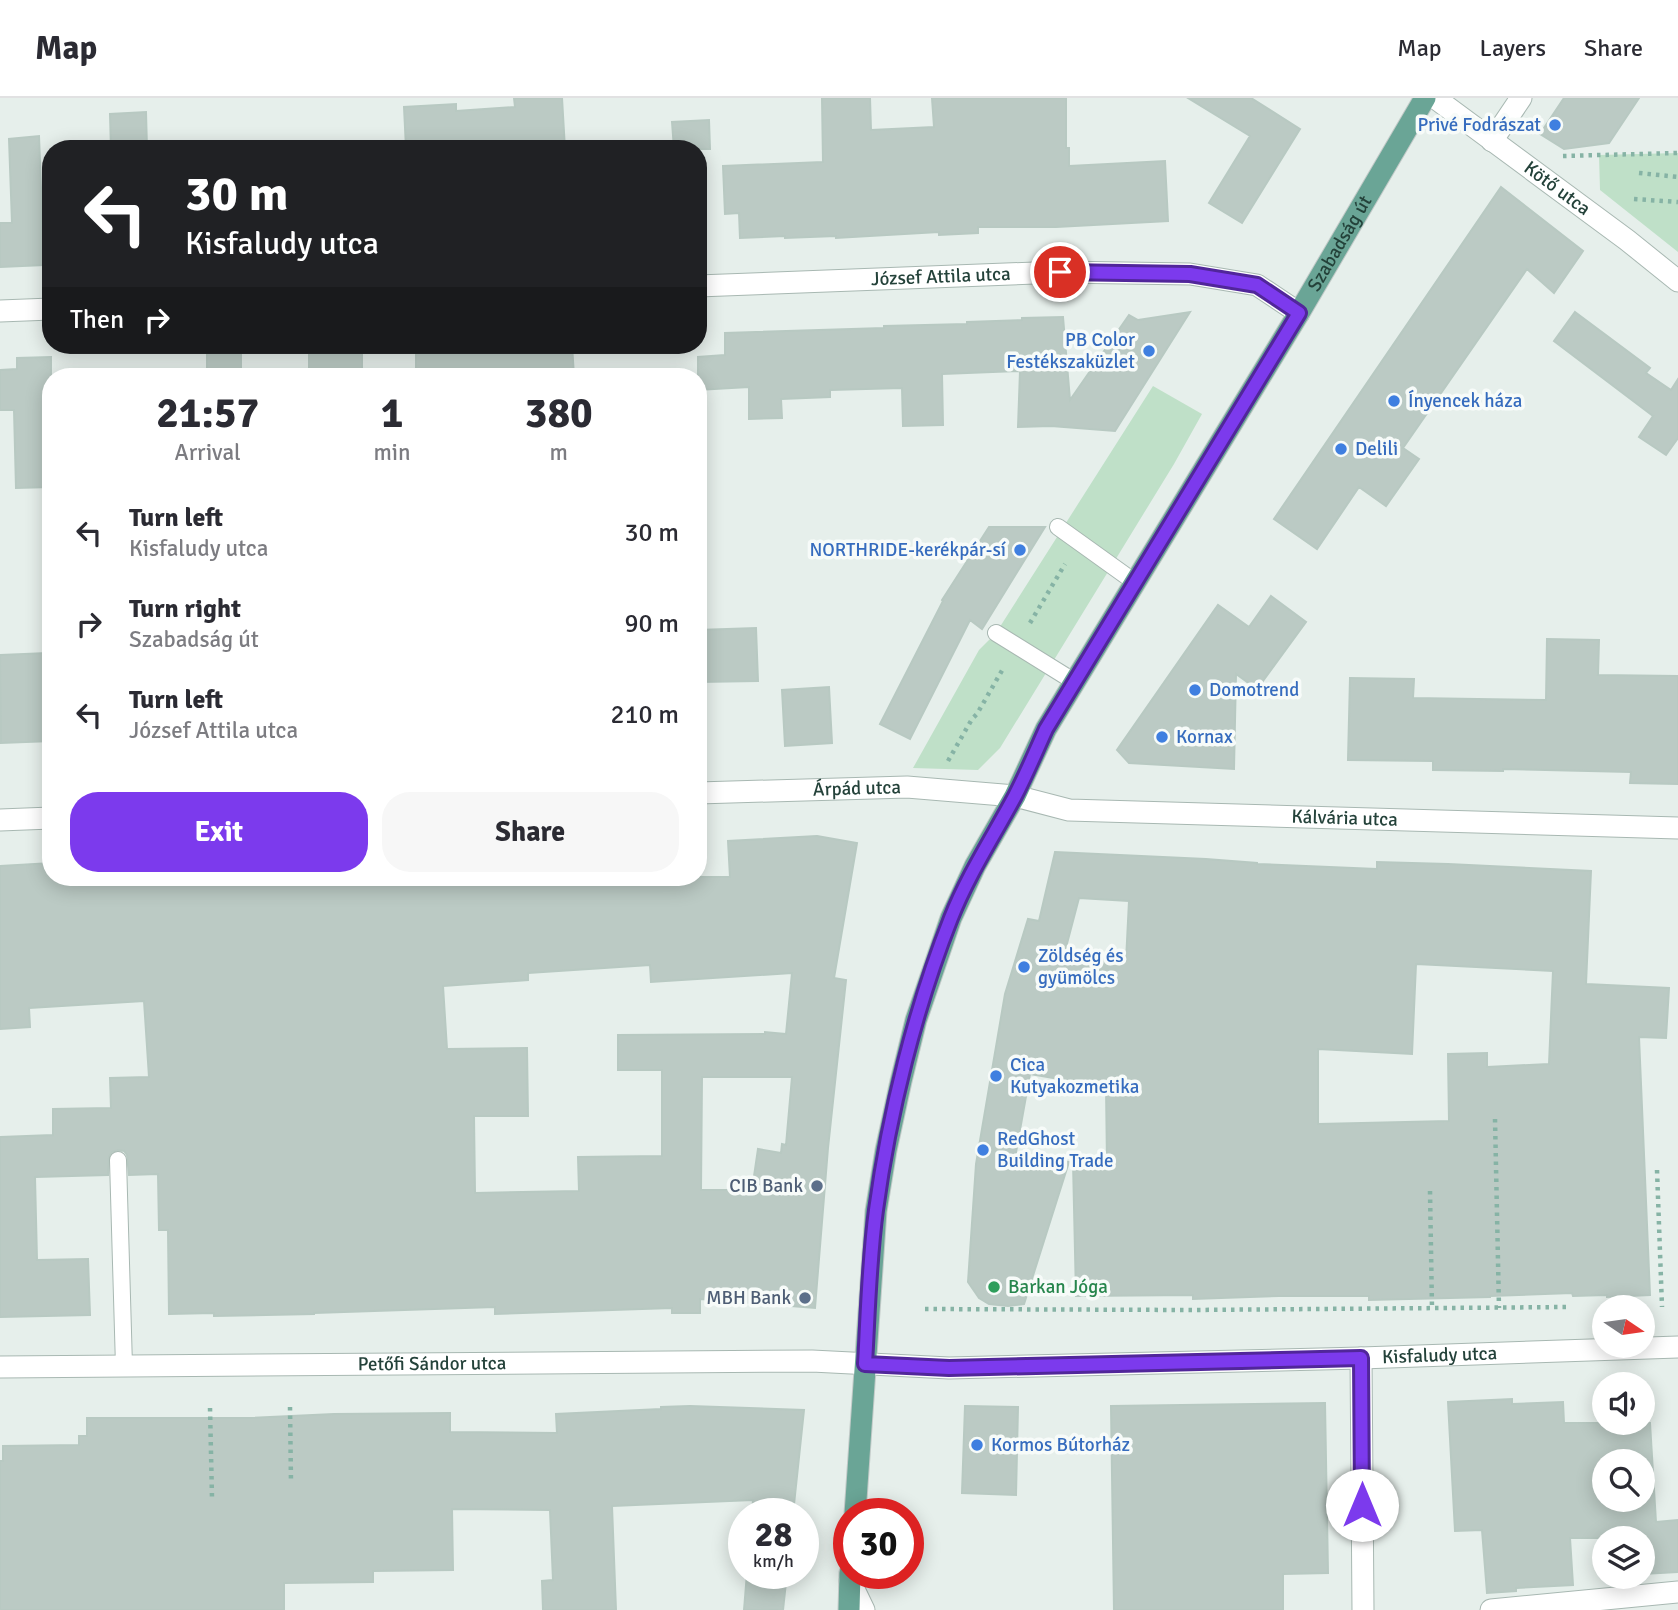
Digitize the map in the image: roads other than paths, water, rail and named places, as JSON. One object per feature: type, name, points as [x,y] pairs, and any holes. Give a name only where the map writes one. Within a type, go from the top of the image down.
[{"type":"main road","name":"Szabadság út","points":[[856,1498],[876,1211],[891,1127],[916,1020],[951,918],[975,866],[1015,796],[1046,729],[1299,313],[1425,98]]},
{"type":"main road","points":[[849,1610],[850,1589]]},
{"type":"street","name":"Kötő utca","points":[[1435,98],[1678,281]]},
{"type":"street","points":[[1492,141],[1521,98]]},
{"type":"street","name":"József Attila utca","points":[[707,286],[1060,272],[1190,274],[1257,285],[1299,313]]},
{"type":"street","points":[[0,311],[42,309]]},
{"type":"street","name":"Árpád utca","points":[[707,793],[908,787],[1015,796]]},
{"type":"street","name":"Kálvária utca","points":[[1015,796],[1069,810],[1678,828]]},
{"type":"street","points":[[0,820],[42,818]]},
{"type":"street","name":"Kisfaludy utca","points":[[865,1364],[949,1368],[1678,1347]]},
{"type":"street","points":[[1361,1358],[1363,1610]]},
{"type":"street","name":"Petőfi Sándor utca","points":[[0,1367],[798,1361],[865,1364]]},
{"type":"street","points":[[855,1589],[864,1610]]},
{"type":"street","points":[[1491,1610],[1678,1592]]},
{"type":"lane","points":[[1058,527],[1136,583]]},
{"type":"lane","points":[[996,633],[1075,682]]},
{"type":"lane","points":[[118,1160],[124,1366]]},
{"type":"place","name":"Privé Fodrászat","points":[[1555,125]]},
{"type":"place","name":"PB Color Festékszaküzlet","points":[[1149,351]]},
{"type":"place","name":"Ínyencek háza","points":[[1394,401]]},
{"type":"place","name":"Delili","points":[[1341,449]]},
{"type":"place","name":"NORTHRIDE-kerékpár-sí","points":[[1020,550]]},
{"type":"place","name":"Domotrend","points":[[1195,690]]},
{"type":"place","name":"Kornax","points":[[1162,737]]},
{"type":"place","name":"Zöldség és gyümölcs","points":[[1024,967]]},
{"type":"place","name":"Cica Kutyakozmetika","points":[[996,1076]]},
{"type":"place","name":"RedGhost Building Trade","points":[[983,1150]]},
{"type":"place","name":"CIB Bank","points":[[817,1186]]},
{"type":"place","name":"Barkan Jóga","points":[[994,1287]]},
{"type":"place","name":"MBH Bank","points":[[805,1298]]},
{"type":"place","name":"Kormos Bútorház","points":[[977,1445]]}]
